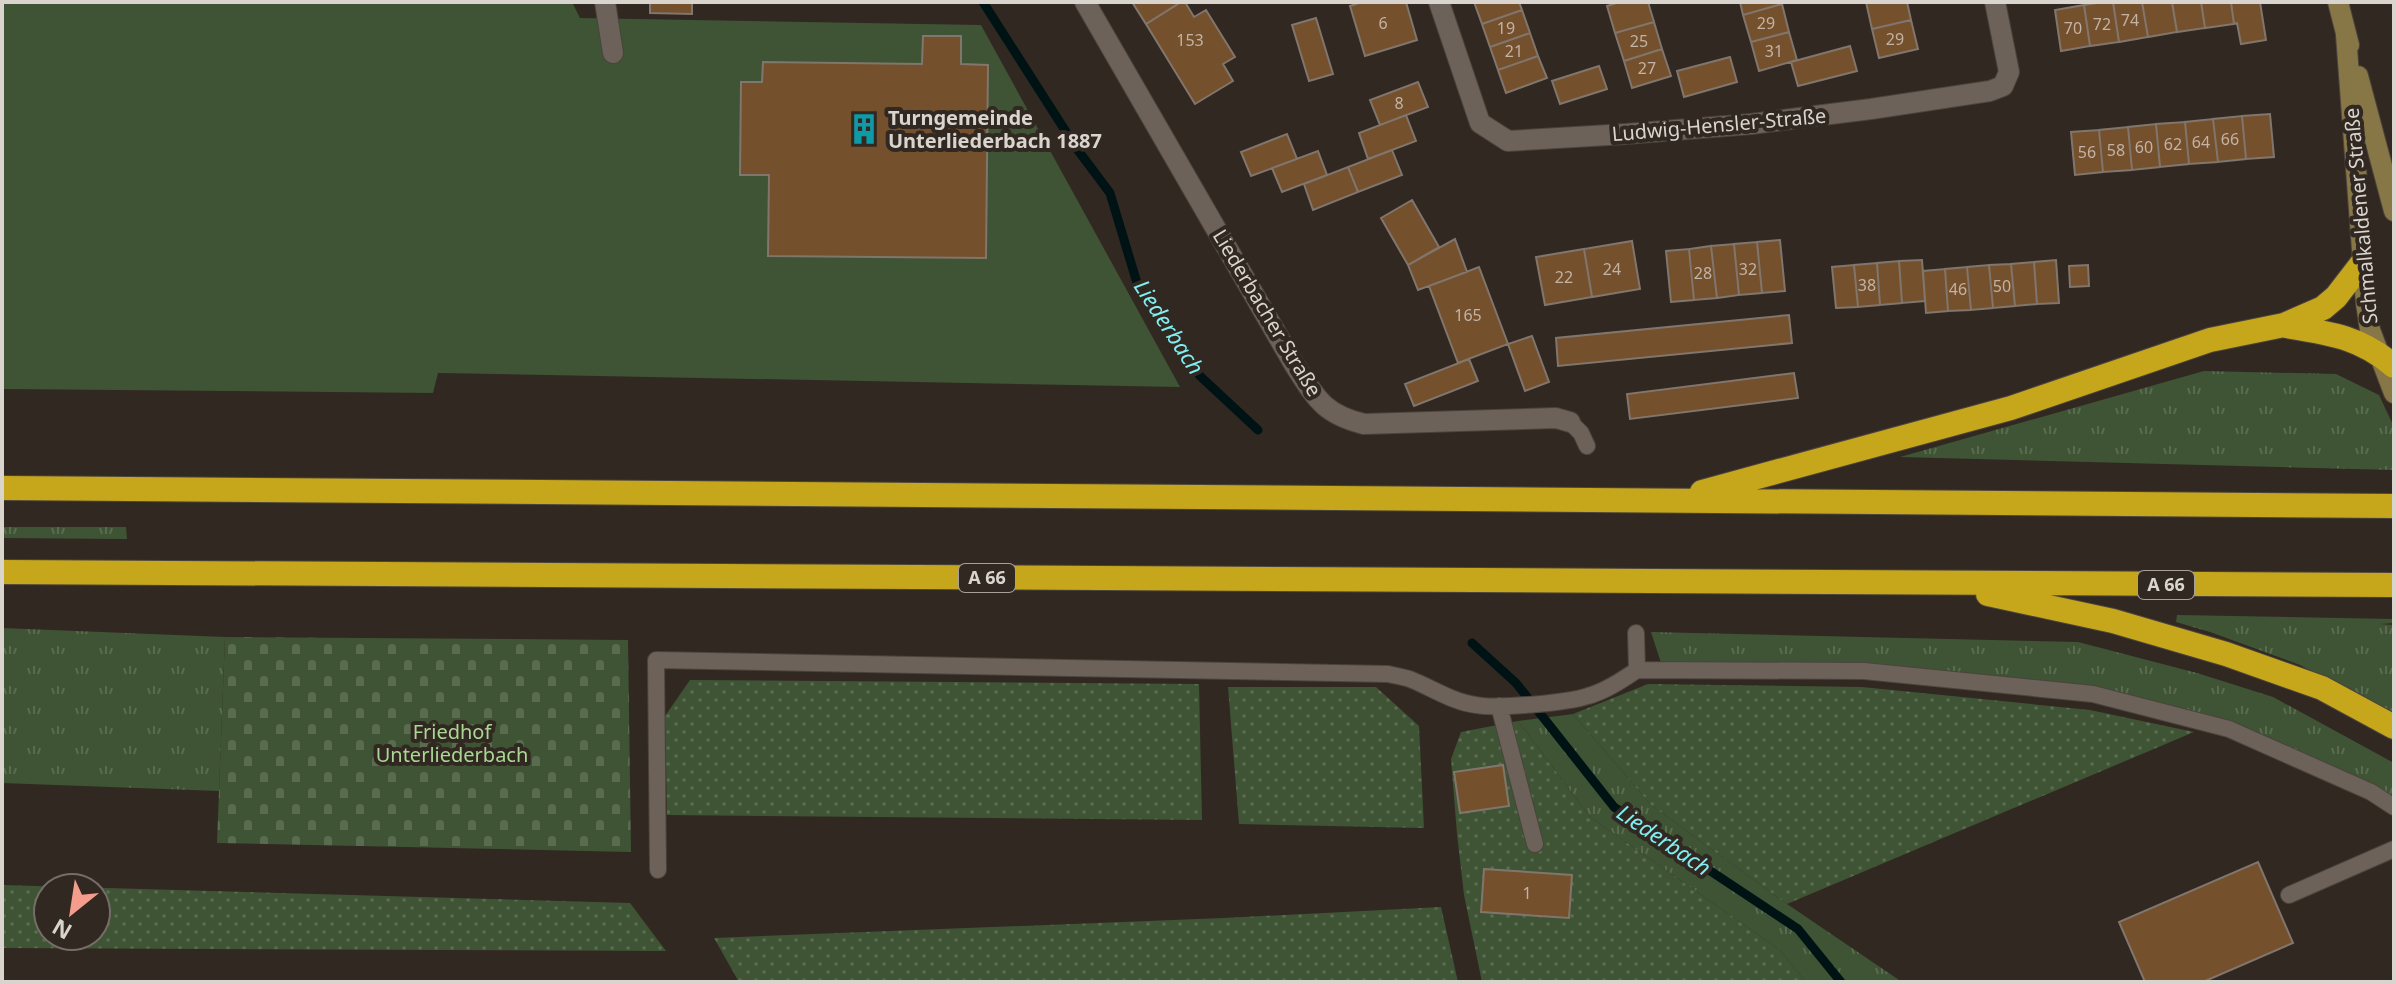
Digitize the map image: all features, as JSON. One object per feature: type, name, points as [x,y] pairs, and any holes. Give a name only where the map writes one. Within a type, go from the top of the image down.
[{"type":"highway","points":[[1674,500],[2011,408],[2210,340],[2284,325],[2323,308],[2336,297],[2363,262]]},
{"type":"highway","points":[[2284,325],[2347,337],[2386,359]]},
{"type":"highway","points":[[2,488],[2394,506]]},
{"type":"highway","name":"A 66","points":[[2,574],[2394,585]]},
{"type":"highway","points":[[1939,584],[2113,621],[2226,654],[2322,688],[2394,727]]},
{"type":"main road","name":"Schmalkaldener Straße","points":[[2338,2],[2394,211]]},
{"type":"main road","name":"Schmalkaldener Straße","points":[[2346,35],[2366,303],[2370,330],[2386,359],[2394,393]]},
{"type":"street","points":[[605,2],[613,53]]},
{"type":"street","name":"Liederbacher Straße","points":[[1085,2],[1294,364],[1327,409],[1343,419],[1364,424],[1556,418],[1570,422]]},
{"type":"street","name":"Ludwig-Hensler-Straße","points":[[1439,2],[1480,123],[1508,141],[1751,124],[1990,91],[2003,86],[2009,72],[1995,2]]},
{"type":"lane","points":[[1570,422],[1581,433],[1587,446]]},
{"type":"lane","points":[[1636,633],[1637,670]]},
{"type":"lane","points":[[658,870],[656,660],[1388,674],[1412,680],[1448,698],[1476,705],[1503,706],[1587,697],[1637,670],[1864,671],[2093,694],[2229,729],[2371,792],[2394,807]]},
{"type":"lane","points":[[1503,706],[1535,844]]},
{"type":"lane","points":[[2289,895],[2394,849]]},
{"type":"green space","points":[[2,2],[572,2],[580,18],[981,25],[1180,387],[438,373],[433,393],[2,389]]},
{"type":"green space","points":[[2204,371],[2336,374],[2379,395],[2394,427],[2394,470],[1900,457]]},
{"type":"green space","points":[[2,527],[126,527],[127,539],[2,538]]},
{"type":"green space","points":[[2177,615],[2394,619],[2394,623],[2380,624],[2394,625],[2394,715],[2300,665],[2176,622]]},
{"type":"green space","points":[[2,628],[225,637],[219,791],[2,783]]},
{"type":"green space","points":[[1651,632],[2078,642],[2197,673],[2273,697],[2394,763],[2394,807],[2229,729],[2093,694],[1662,666]]},
{"type":"green space","name":"Friedhof Unterliederbach","points":[[225,637],[628,640],[631,852],[217,843]]},
{"type":"green space","points":[[690,680],[1199,684],[1202,820],[667,815],[665,716]]},
{"type":"green space","points":[[1648,684],[1862,687],[2090,710],[2194,732],[1787,904],[1651,805],[1573,714]]},
{"type":"green space","points":[[1228,687],[1376,687],[1419,726],[1424,828],[1239,824]]},
{"type":"green space","points":[[1573,714],[1651,805],[1787,904],[1902,982],[1806,982],[1780,950],[1590,817],[1518,721]]},
{"type":"green space","points":[[1518,721],[1590,817],[1780,950],[1806,982],[1482,982],[1464,895],[1451,759],[1461,732]]},
{"type":"green space","points":[[2,885],[32,886],[32,948],[2,948]]},
{"type":"green space","points":[[112,888],[630,903],[666,951],[112,948]]},
{"type":"green space","points":[[1441,907],[1458,982],[739,982],[714,938],[1223,918]]},
{"type":"building","points":[[650,2],[692,2],[692,14],[650,13]]},
{"type":"building","points":[[1132,2],[1181,2],[1146,24]]},
{"type":"building","points":[[1185,2],[1194,17],[1206,10],[1235,57],[1223,64],[1233,81],[1195,104],[1146,24]]},
{"type":"building","points":[[1362,2],[1406,2],[1417,40],[1365,56],[1350,6]]},
{"type":"building","points":[[1474,2],[1519,2],[1522,10],[1482,24]]},
{"type":"building","points":[[1620,2],[1648,2],[1654,22],[1615,33],[1607,6]]},
{"type":"building","points":[[1740,2],[1781,2],[1782,4],[1743,15]]},
{"type":"building","points":[[1866,2],[1907,2],[1911,20],[1872,29]]},
{"type":"building","points":[[2113,2],[2119,42],[2090,46],[2084,5]]},
{"type":"building","points":[[2113,2],[2142,2],[2148,37],[2119,42]]},
{"type":"building","points":[[2142,2],[2172,2],[2177,32],[2148,37]]},
{"type":"building","points":[[2172,2],[2201,2],[2205,28],[2177,32]]},
{"type":"building","points":[[2201,2],[2231,2],[2234,24],[2205,28]]},
{"type":"building","points":[[2231,2],[2260,2],[2266,40],[2241,44]]},
{"type":"building","points":[[1782,4],[1789,32],[1751,42],[1743,15]]},
{"type":"building","points":[[2084,5],[2090,46],[2061,51],[2055,10]]},
{"type":"building","points":[[1522,10],[1530,33],[1490,47],[1482,24]]},
{"type":"building","points":[[1316,18],[1333,74],[1309,81],[1292,25]]},
{"type":"building","points":[[1911,20],[1918,49],[1879,58],[1872,29]]},
{"type":"building","points":[[1654,22],[1662,49],[1624,61],[1615,33]]},
{"type":"building","points":[[1789,32],[1797,60],[1759,71],[1751,42]]},
{"type":"building","points":[[1530,33],[1538,56],[1498,70],[1490,47]]},
{"type":"building","name":"Turngemeinde Unterliederbach 1887","points":[[923,36],[961,36],[961,64],[988,65],[986,258],[768,256],[769,175],[740,175],[741,82],[762,82],[763,62],[922,64]]},
{"type":"building","points":[[1850,46],[1857,71],[1798,86],[1791,62]]},
{"type":"building","points":[[1662,49],[1671,76],[1632,88],[1624,61]]},
{"type":"building","points":[[1538,56],[1547,78],[1506,93],[1498,70]]},
{"type":"building","points":[[1730,57],[1737,82],[1684,97],[1677,71]]},
{"type":"building","points":[[1599,66],[1607,89],[1560,104],[1552,81]]},
{"type":"building","points":[[1418,82],[1428,107],[1380,125],[1370,100]]},
{"type":"building","points":[[2270,114],[2274,157],[2246,159],[2242,116]]},
{"type":"building","points":[[1406,115],[1416,141],[1368,159],[1359,133]]},
{"type":"building","points":[[2242,116],[2246,159],[2218,162],[2213,119]]},
{"type":"building","points":[[2213,119],[2218,162],[2189,164],[2185,122]]},
{"type":"building","points":[[2185,122],[2189,164],[2160,167],[2156,124]]},
{"type":"building","points":[[2156,124],[2160,167],[2132,170],[2128,127]]},
{"type":"building","points":[[2128,127],[2132,170],[2103,172],[2099,130]]},
{"type":"building","points":[[2099,130],[2103,172],[2075,175],[2071,132]]},
{"type":"building","points":[[1287,134],[1297,159],[1251,176],[1241,152]]},
{"type":"building","points":[[1392,150],[1402,175],[1358,192],[1348,167]]},
{"type":"building","points":[[1318,151],[1327,175],[1282,192],[1272,168]]},
{"type":"building","points":[[1348,167],[1358,192],[1313,210],[1304,184]]},
{"type":"building","points":[[1412,200],[1439,247],[1408,265],[1381,218]]},
{"type":"building","points":[[1455,239],[1467,272],[1418,290],[1408,265]]},
{"type":"building","points":[[1780,240],[1785,291],[1762,293],[1757,242]]},
{"type":"building","points":[[1632,241],[1640,289],[1592,297],[1584,249]]},
{"type":"building","points":[[1757,242],[1762,293],[1739,295],[1734,244]]},
{"type":"building","points":[[1734,244],[1739,295],[1717,298],[1711,246]]},
{"type":"building","points":[[1711,246],[1717,298],[1694,300],[1689,249]]},
{"type":"building","points":[[1584,249],[1592,297],[1545,305],[1536,257]]},
{"type":"building","points":[[1689,249],[1694,300],[1671,302],[1666,251]]},
{"type":"building","points":[[1922,260],[1925,301],[1902,303],[1899,261]]},
{"type":"building","points":[[2056,260],[2059,303],[2037,304],[2034,262]]},
{"type":"building","points":[[1899,261],[1902,303],[1880,305],[1877,263]]},
{"type":"building","points":[[2034,262],[2037,304],[2015,306],[2011,264]]},
{"type":"building","points":[[1877,263],[1880,305],[1858,307],[1854,265]]},
{"type":"building","points":[[2011,264],[2015,306],[1993,308],[1989,265]]},
{"type":"building","points":[[1854,265],[1858,307],[1836,308],[1832,267]]},
{"type":"building","points":[[1989,265],[1993,308],[1971,310],[1967,267]]},
{"type":"building","points":[[2088,265],[2089,286],[2070,287],[2069,266]]},
{"type":"building","points":[[1479,267],[1508,344],[1458,363],[1429,286]]},
{"type":"building","points":[[1967,267],[1971,310],[1948,311],[1945,269]]},
{"type":"building","points":[[1945,269],[1948,311],[1926,313],[1923,271]]},
{"type":"building","points":[[1789,315],[1792,343],[1558,366],[1556,338]]},
{"type":"building","points":[[1532,336],[1549,382],[1525,391],[1508,344]]},
{"type":"building","points":[[1469,359],[1478,381],[1414,406],[1405,384]]},
{"type":"building","points":[[1794,373],[1798,398],[1630,419],[1627,394]]},
{"type":"building","points":[[1503,765],[1509,806],[1460,813],[1454,772]]},
{"type":"building","points":[[2258,862],[2293,943],[2203,982],[2145,982],[2119,922]]},
{"type":"building","points":[[1484,869],[1572,875],[1569,918],[1481,912]]},
{"type":"waterway","name":"Liederbach","points":[[983,2],[1077,149],[1110,193],[1137,283],[1200,376],[1258,430]]},
{"type":"waterway","name":"Liederbach","points":[[1472,643],[1516,683],[1614,807],[1798,929],[1841,982]]},
{"type":"place","name":"Turngemeinde Unterliederbach 1887","points":[[864,129]]}]
